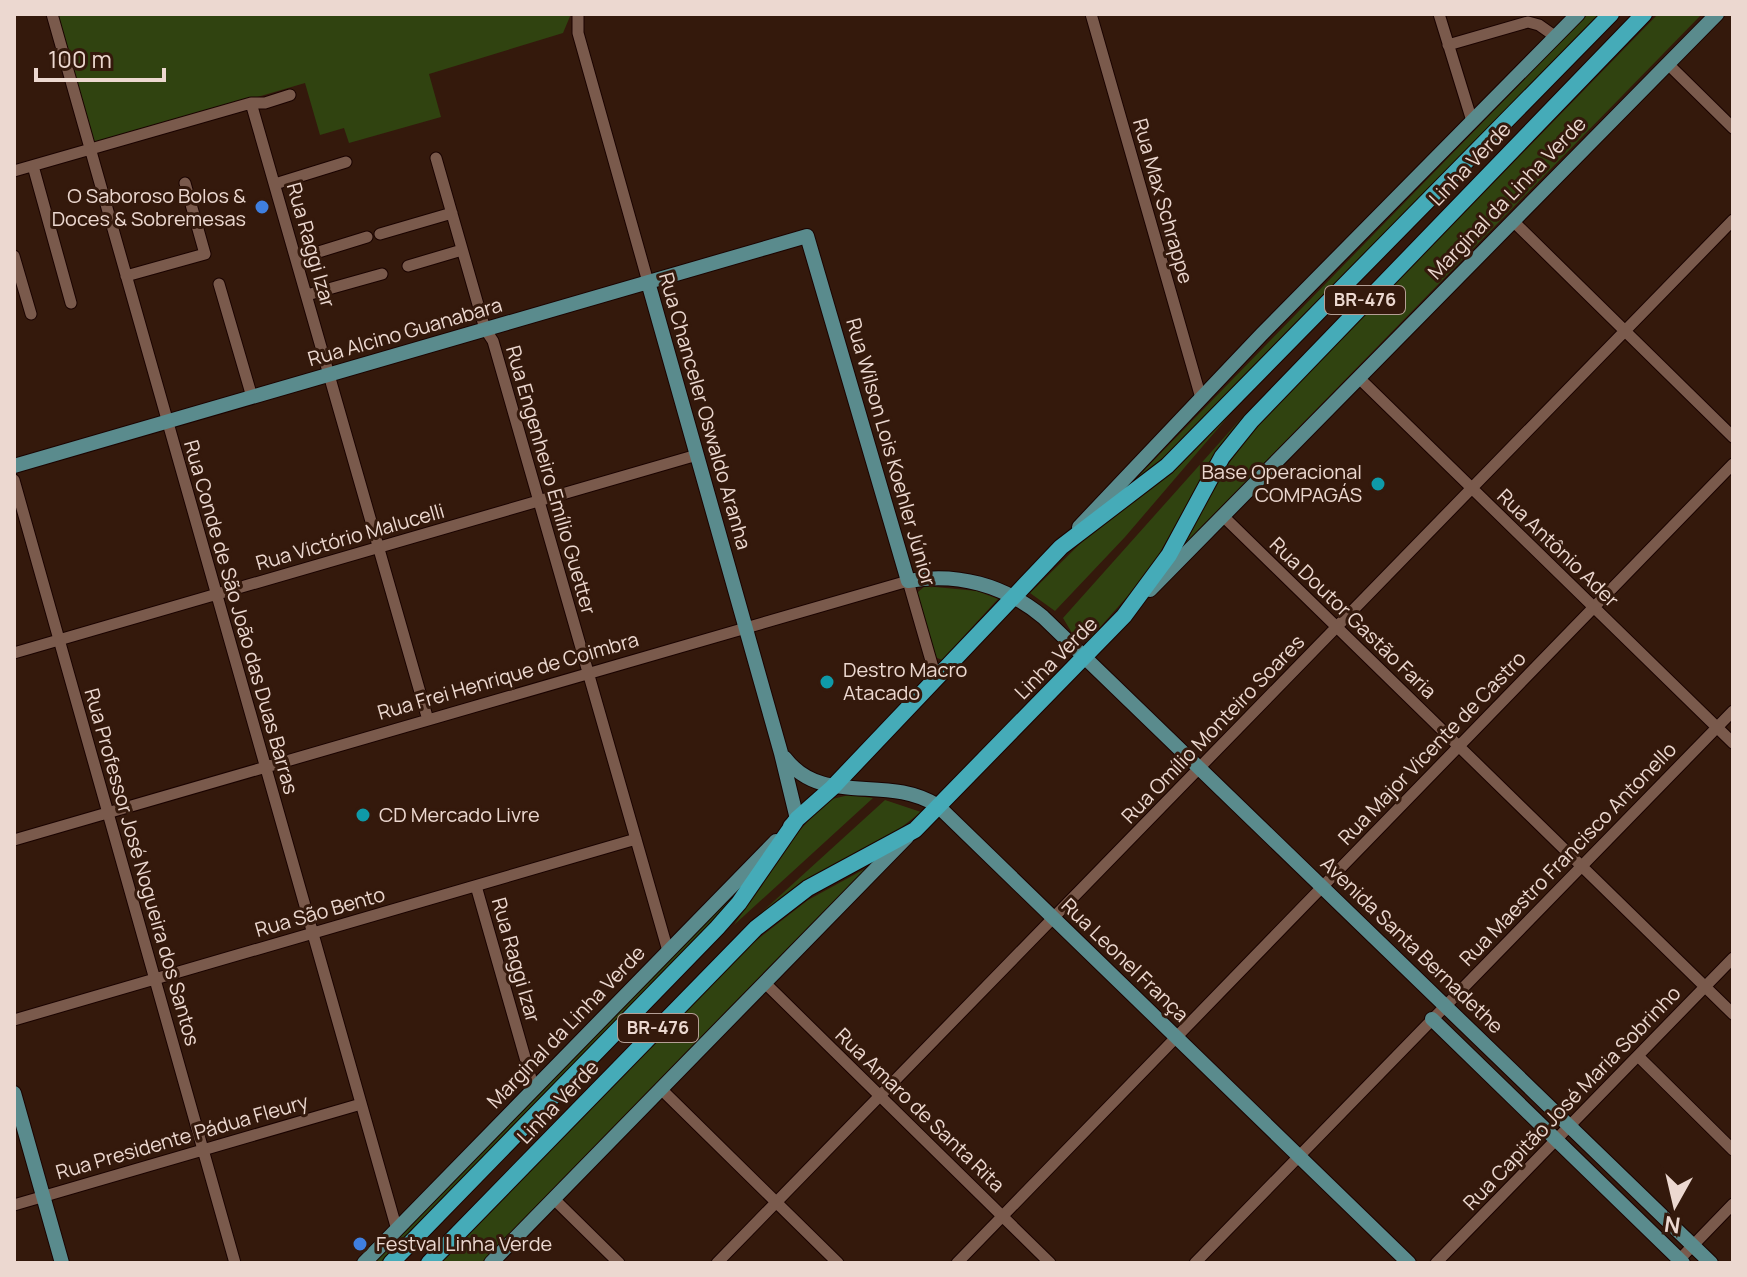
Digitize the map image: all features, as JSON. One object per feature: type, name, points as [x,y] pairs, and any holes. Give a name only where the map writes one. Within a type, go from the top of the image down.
[{"type":"highway","name":"Linha Verde","points":[[391,1263],[717,928],[739,903],[797,819],[832,788],[1061,547],[1167,466],[1611,14]]},
{"type":"highway","name":"Linha Verde","points":[[429,1263],[768,917],[808,888],[915,830],[1124,616],[1169,555],[1222,457],[1251,421],[1644,14]]},
{"type":"main road","points":[[1061,547],[1201,398],[1578,14]]},
{"type":"main road","name":"Marginal da Linha Verde","points":[[1124,616],[1717,14]]},
{"type":"main road","name":"Rua Alcino Guanabara","points":[[14,466],[807,236]]},
{"type":"main road","name":"Rua Wilson Lois Koehler Júnior","points":[[807,236],[908,581]]},
{"type":"main road","name":"Rua Chanceler Oswaldo Aranha","points":[[648,282],[797,819]]},
{"type":"main road","name":"Rua Frei Henrique de Coimbra","points":[[908,581],[956,579],[1015,596]]},
{"type":"main road","name":"Avenida Santa Bernadethe","points":[[1015,596],[1085,656],[1711,1263]]},
{"type":"main road","name":"Rua Leonel França","points":[[781,753],[806,779],[832,788],[892,789],[938,806],[1409,1263]]},
{"type":"main road","name":"Marginal da Linha Verde","points":[[364,1263],[797,819]]},
{"type":"main road","points":[[491,1263],[915,830]]},
{"type":"main road","name":"Avenida Santa Bernadethe","points":[[1432,1019],[1679,1262]]},
{"type":"main road","points":[[14,1093],[62,1263]]},
{"type":"street","name":"Rua Conde de São João das Duas Barras","points":[[52,14],[397,1230]]},
{"type":"street","name":"Rua Chanceler Oswaldo Aranha","points":[[578,14],[578,33],[648,282]]},
{"type":"street","name":"Rua Max Schrappe","points":[[1091,14],[1201,398]]},
{"type":"street","points":[[1439,14],[1472,121]]},
{"type":"street","points":[[1448,45],[1528,22],[1539,25],[1556,37]]},
{"type":"street","points":[[1668,64],[1733,128]]},
{"type":"street","points":[[14,171],[251,103],[265,103],[290,95]]},
{"type":"street","name":"Rua Raggi Izar","points":[[251,103],[428,720]]},
{"type":"street","name":"Rua Engenheiro Emílio Guetter","points":[[436,158],[485,329],[493,341],[668,951]]},
{"type":"street","points":[[275,184],[346,162]]},
{"type":"street","points":[[33,166],[71,303]]},
{"type":"street","points":[[126,276],[205,254],[185,183]]},
{"type":"street","points":[[296,259],[452,213]]},
{"type":"street","name":"Rua Omílio Monteiro Soares","points":[[717,1263],[1733,220]]},
{"type":"street","points":[[1513,221],[1733,437]]},
{"type":"street","points":[[408,266],[462,250]]},
{"type":"street","points":[[14,256],[31,314]]},
{"type":"street","points":[[307,295],[382,274]]},
{"type":"street","points":[[219,284],[252,397]]},
{"type":"street","name":"Rua Antônio Ader","points":[[1359,378],[1733,743]]},
{"type":"street","name":"Rua Victório Malucelli","points":[[14,653],[697,455]]},
{"type":"street","name":"Rua Major Vicente de Castro","points":[[957,1263],[1733,464]]},
{"type":"street","name":"Rua Professor José Nogueira dos Santos","points":[[14,480],[235,1263]]},
{"type":"street","name":"Rua Doutor Gastão Faria","points":[[1223,516],[1733,1014]]},
{"type":"street","name":"Rua Frei Henrique de Coimbra","points":[[14,840],[908,581]]},
{"type":"street","name":"Rua Wilson Lois Koehler Júnior","points":[[908,581],[936,678]]},
{"type":"street","name":"Rua Maestro Francisco Antonello","points":[[1195,1263],[1733,711]]},
{"type":"street","name":"Rua São Bento","points":[[14,1020],[636,839]]},
{"type":"street","name":"Rua Raggi Izar","points":[[476,886],[534,1089]]},
{"type":"street","name":"Rua Capitão José Maria Sobrinho","points":[[1436,1263],[1733,958]]},
{"type":"street","name":"Rua Amaro de Santa Rita","points":[[765,983],[1050,1263]]},
{"type":"street","points":[[1638,1056],[1733,1150]]},
{"type":"street","points":[[661,1089],[838,1263]]},
{"type":"street","name":"Rua Presidente Pádua Fleury","points":[[14,1205],[361,1104]]},
{"type":"street","points":[[554,1199],[619,1263]]},
{"type":"street","points":[[1679,1262],[1733,1204]]},
{"type":"green space","points":[[57,14],[571,14],[563,33],[429,74],[441,117],[349,143],[344,128],[320,135],[305,83],[94,145]]},
{"type":"green space","points":[[1588,14],[1600,14],[1164,460],[1122,493]]},
{"type":"green space","points":[[1658,14],[1702,14],[1179,550],[1211,488],[1253,430]]},
{"type":"green space","points":[[1238,405],[1125,537],[1055,611],[1030,593],[1091,533],[1169,474]]},
{"type":"green space","points":[[1246,413],[1203,476],[1149,572],[1087,642],[1072,633],[1063,618]]},
{"type":"green space","points":[[925,586],[977,591],[998,599],[942,660],[935,657],[918,596]]},
{"type":"green space","points":[[849,795],[873,798],[734,925],[799,831],[828,800]]},
{"type":"green space","points":[[885,800],[921,812],[889,837],[740,932]]},
{"type":"green space","points":[[872,865],[485,1263],[438,1263],[749,946],[808,900]]},
{"type":"green space","points":[[751,876],[715,921],[382,1263],[370,1263]]},
{"type":"place","name":"O Saboroso Bolos & Doces & Sobremesas","points":[[262,207]]},
{"type":"place","name":"Base Operacional COMPAGÁS","points":[[1378,484]]},
{"type":"place","name":"Destro Macro Atacado","points":[[827,682]]},
{"type":"place","name":"CD Mercado Livre","points":[[363,815]]},
{"type":"place","name":"Festval Linha Verde","points":[[360,1244]]}]
